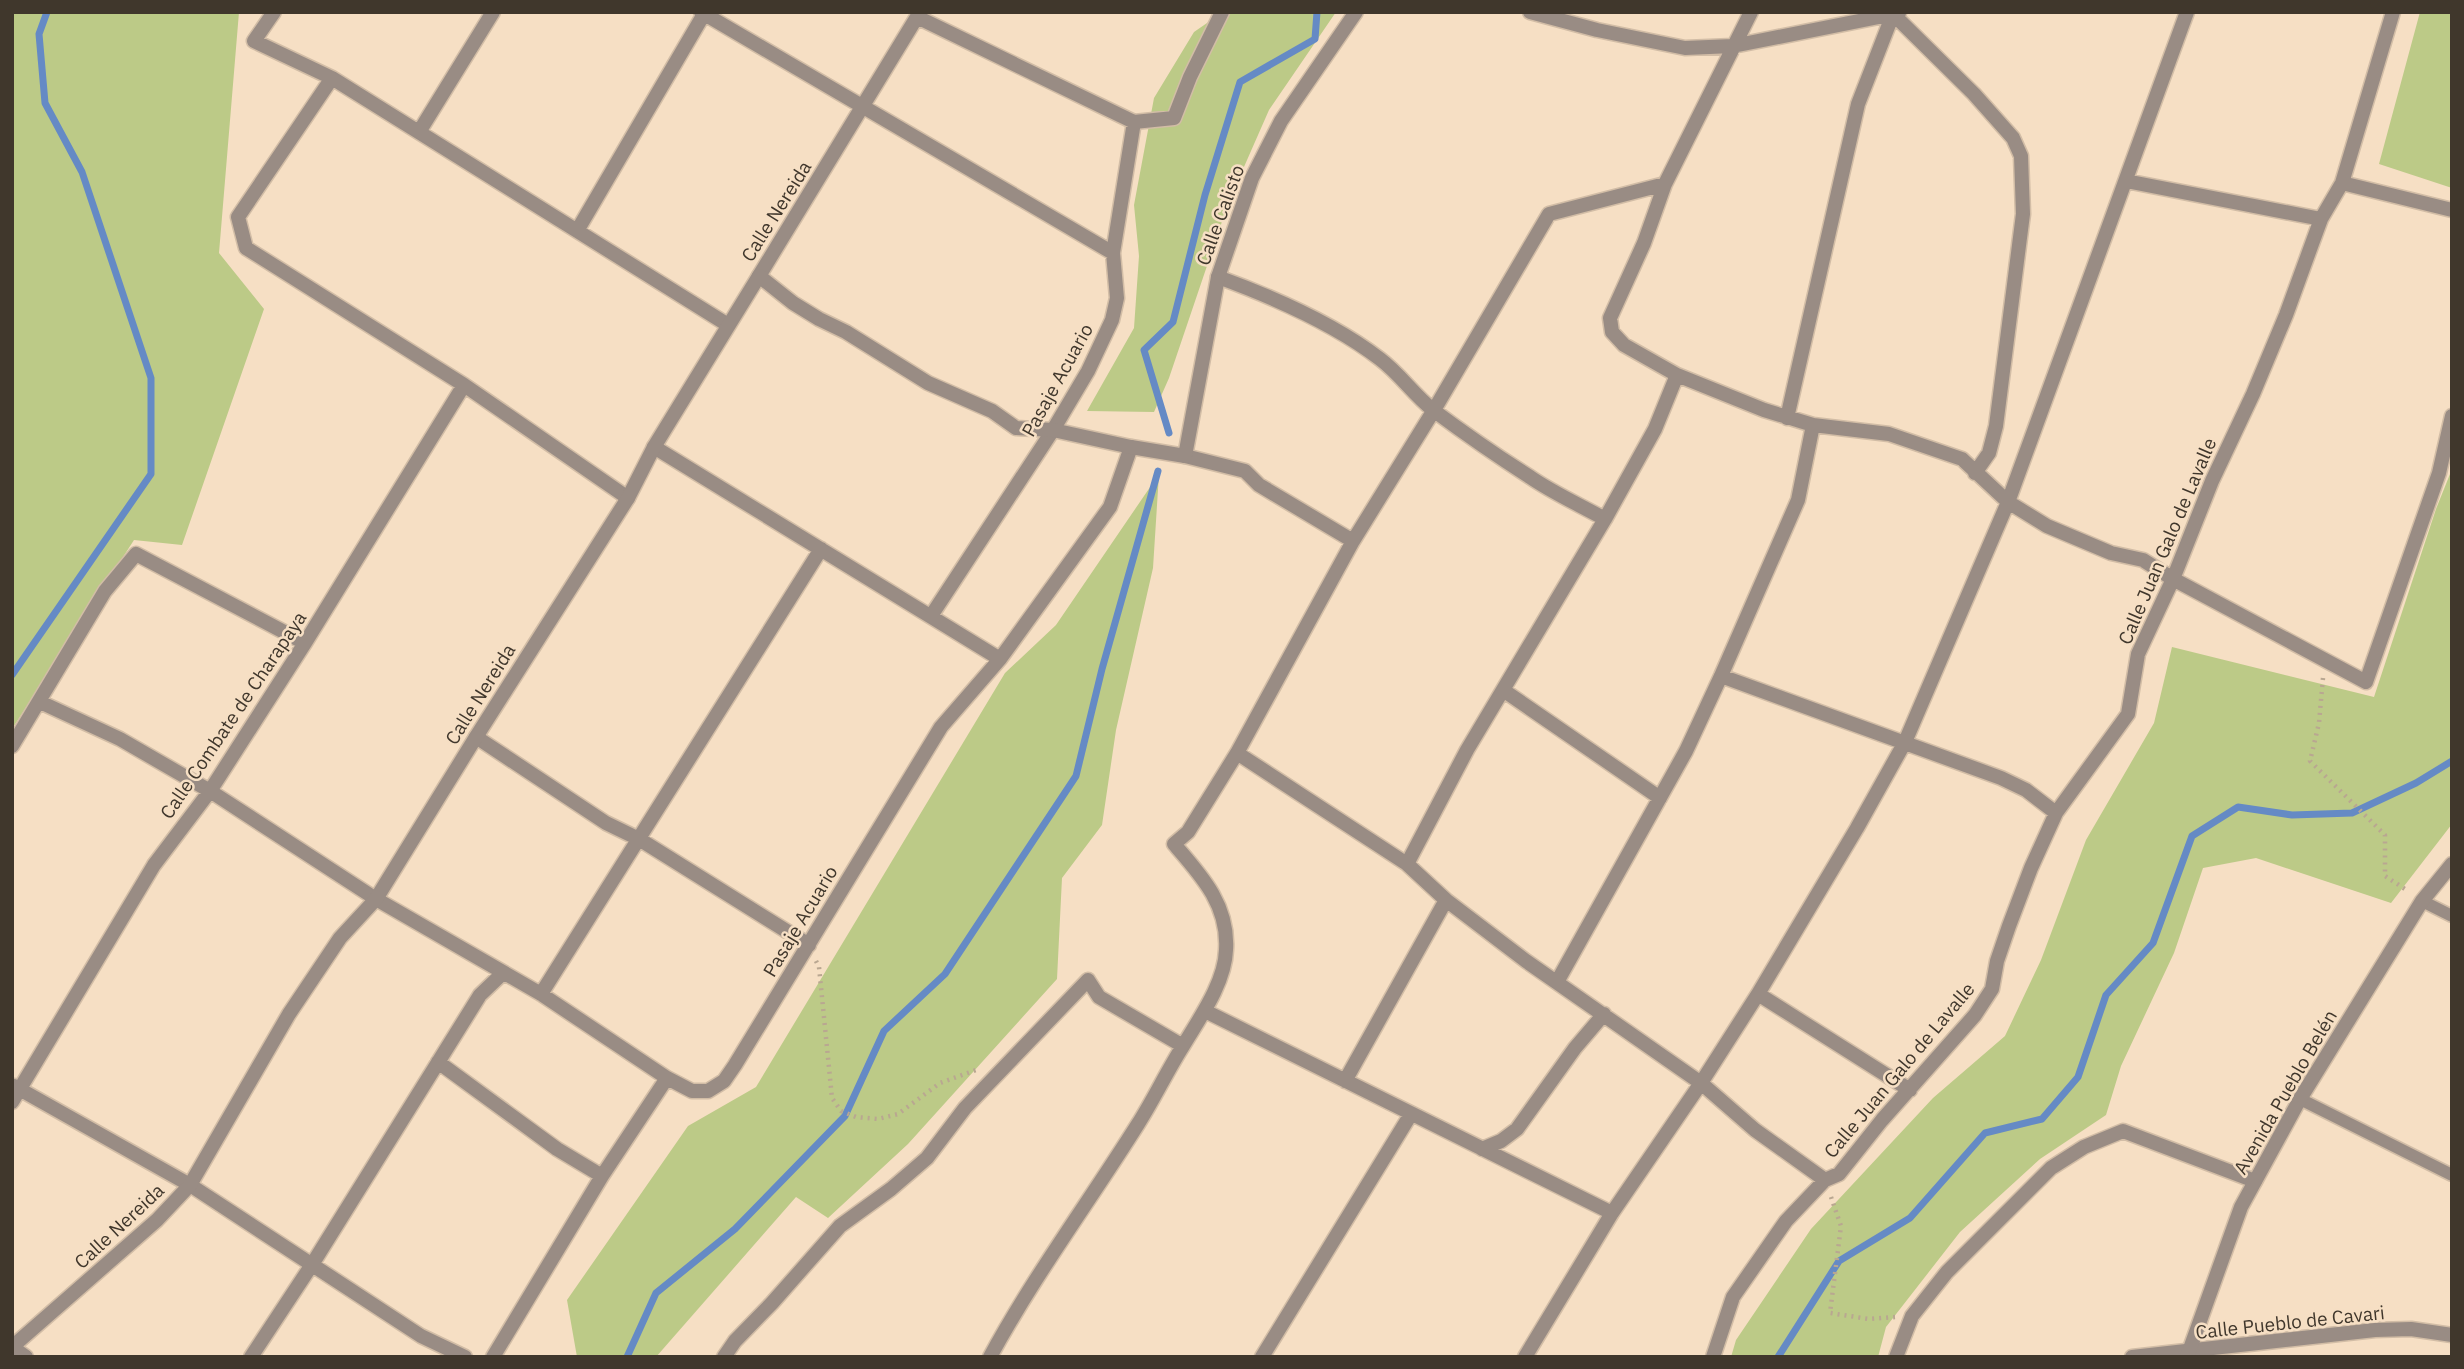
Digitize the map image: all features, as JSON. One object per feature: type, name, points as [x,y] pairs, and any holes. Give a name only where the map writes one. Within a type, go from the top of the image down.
[{"type":"street","points":[[274,12],[254,41],[332,78],[728,325]]},
{"type":"street","points":[[419,132],[493,12]]},
{"type":"street","points":[[919,15],[1134,122],[1174,118],[1190,77],[1222,12]]},
{"type":"street","name":"Calle Calisto","points":[[1185,456],[1218,277],[1252,178],[1281,121],[1356,12]]},
{"type":"street","points":[[1530,12],[1597,30],[1685,48],[1733,46],[1898,13]]},
{"type":"street","points":[[1751,12],[1665,184],[1644,243],[1610,318],[1612,332],[1624,345],[1677,375],[1787,418],[1813,425],[1889,434],[1962,459],[2008,502],[2047,526],[2111,553],[2143,560],[2173,579],[2366,682],[2439,473],[2452,415]]},
{"type":"street","points":[[1525,1357],[1612,1213],[1758,994],[1905,742],[2008,502],[2187,12]]},
{"type":"street","name":"Calle Juan Galo de Lavalle","points":[[1713,1357],[1733,1297],[1786,1221],[1825,1180],[1839,1174],[1882,1120],[1975,1015],[1992,989],[1997,961],[2009,926],[2056,813],[2128,714],[2138,654],[2173,579],[2211,481],[2253,394],[2286,315],[2320,219],[2343,183],[2393,12]]},
{"type":"street","points":[[577,231],[703,13],[1113,253]]},
{"type":"street","points":[[1787,418],[1858,104],[1898,13]]},
{"type":"street","points":[[1898,13],[2013,138],[2021,156],[2023,214],[1996,426],[1989,453],[1975,473]]},
{"type":"street","name":"Calle Nereida","points":[[12,1347],[157,1220],[190,1185],[289,1014],[340,938],[376,899],[628,498],[654,447],[919,15]]},
{"type":"street","points":[[332,78],[238,217],[246,248],[464,385],[628,498]]},
{"type":"street","name":"Pasaje Acuario","points":[[931,616],[1053,430],[1088,371],[1112,320],[1117,298],[1113,253],[1134,122]]},
{"type":"street","points":[[2126,181],[2320,219]]},
{"type":"street","points":[[2343,183],[2452,210]]},
{"type":"street","points":[[990,1357],[1012,1318],[1140,1121],[1205,1011],[1227,952],[1226,930],[1211,887],[1174,844],[1188,832],[1237,753],[1353,541],[1434,410],[1549,214],[1665,184]]},
{"type":"street","points":[[759,276],[793,303],[928,383],[992,411],[1016,428],[1053,430],[1185,456],[1245,471],[1259,485],[1353,541]]},
{"type":"street","points":[[1218,277],[1291,308],[1376,356],[1400,375],[1416,395],[1434,410],[1531,478],[1605,519]]},
{"type":"street","points":[[1407,864],[1467,750],[1605,519],[1655,429],[1677,375]]},
{"type":"street","name":"Calle Combate de Charapaya","points":[[15,1092],[154,864],[210,791],[464,385]]},
{"type":"street","points":[[1557,982],[1686,751],[1721,676],[1798,500],[1813,425]]},
{"type":"street","points":[[654,447],[1000,659]]},
{"type":"street","name":"Pasaje Acuario","points":[[40,702],[120,739],[210,791],[376,899],[541,994],[667,1078],[692,1091],[708,1091],[724,1081],[941,727],[1000,659],[1110,507],[1131,447]]},
{"type":"street","points":[[541,994],[821,549]]},
{"type":"street","points":[[12,746],[105,591],[136,554],[305,643]]},
{"type":"street","points":[[1721,676],[2001,778],[2026,790],[2056,813]]},
{"type":"street","points":[[1503,690],[1660,798]]},
{"type":"street","points":[[476,737],[606,822],[639,839],[808,945]]},
{"type":"street","points":[[1237,753],[1407,864],[1446,900],[1701,1083],[1755,1130],[1825,1180]]},
{"type":"street","name":"Avenida Pueblo Belén","points":[[2188,1354],[2241,1207],[2255,1181],[2300,1099],[2422,901],[2452,864]]},
{"type":"street","points":[[1345,1081],[1446,900]]},
{"type":"street","points":[[251,1357],[313,1263],[480,995],[503,973]]},
{"type":"street","points":[[724,1357],[734,1341],[772,1303],[840,1226],[891,1189],[927,1158],[965,1108],[1088,980],[1100,997],[1183,1046]]},
{"type":"street","points":[[1758,994],[1910,1090]]},
{"type":"street","points":[[1205,1011],[1612,1213]]},
{"type":"street","points":[[1482,1149],[1501,1141],[1517,1129],[1575,1048],[1604,1014]]},
{"type":"street","points":[[438,1062],[556,1149],[602,1176]]},
{"type":"street","points":[[493,1357],[602,1176],[667,1078]]},
{"type":"street","points":[[15,1092],[190,1185],[421,1336],[465,1357]]},
{"type":"street","points":[[1262,1357],[1411,1114]]},
{"type":"street","points":[[1896,1357],[1912,1316],[1947,1272],[2051,1168],[2084,1147],[2123,1131],[2255,1181]]},
{"type":"street","name":"Calle Pueblo de Cavari","points":[[2132,1357],[2188,1354],[2375,1330],[2412,1329],[2452,1335]]},
{"type":"street","points":[[12,1347],[26,1357]]},
{"type":"lane","points":[[2422,901],[2452,916]]},
{"type":"lane","points":[[2300,1099],[2452,1175]]},
{"type":"path","points":[[2324,660],[2319,723],[2310,761],[2385,835],[2385,876],[2422,901]]},
{"type":"path","points":[[808,945],[819,967],[832,1098],[841,1111],[856,1117],[878,1119],[898,1114],[940,1083],[980,1068]]},
{"type":"path","points":[[1825,1180],[1841,1226],[1830,1313],[1868,1319],[1912,1316]]},
{"type":"green space","points":[[12,12],[239,12],[219,253],[264,309],[182,545],[134,540],[12,729]]},
{"type":"green space","points":[[1223,12],[1336,12],[1269,110],[1229,201],[1169,378],[1154,412],[1087,411],[1134,328],[1139,256],[1134,205],[1154,98],[1194,32]]},
{"type":"green space","points":[[2420,12],[2452,12],[2452,188],[2379,164]]},
{"type":"green space","points":[[2452,469],[2452,824],[2391,903],[2256,858],[2203,868],[2174,953],[2121,1066],[2106,1115],[2040,1159],[1960,1232],[1886,1327],[1878,1357],[1731,1357],[1736,1340],[1811,1229],[1933,1098],[2005,1036],[2041,960],[2086,840],[2154,723],[2172,647],[2374,697],[2436,509]]},
{"type":"green space","points":[[1159,474],[1153,568],[1116,730],[1102,825],[1062,878],[1057,979],[908,1144],[828,1218],[796,1197],[656,1357],[577,1357],[567,1300],[688,1126],[756,1087],[1005,673],[1056,625]]},
{"type":"waterway","points":[[12,675],[151,474],[151,378],[82,172],[45,103],[39,34],[47,12]]},
{"type":"waterway","points":[[1169,433],[1144,350],[1173,322],[1205,195],[1240,82],[1315,39],[1317,12]]},
{"type":"waterway","points":[[627,1357],[656,1293],[735,1229],[845,1116],[884,1031],[945,974],[1076,776],[1102,669],[1158,471]]},
{"type":"waterway","points":[[1778,1357],[1839,1261],[1910,1218],[1985,1133],[2042,1119],[2078,1077],[2106,995],[2153,943],[2192,836],[2238,807],[2292,815],[2352,813],[2416,783],[2452,761]]}]
